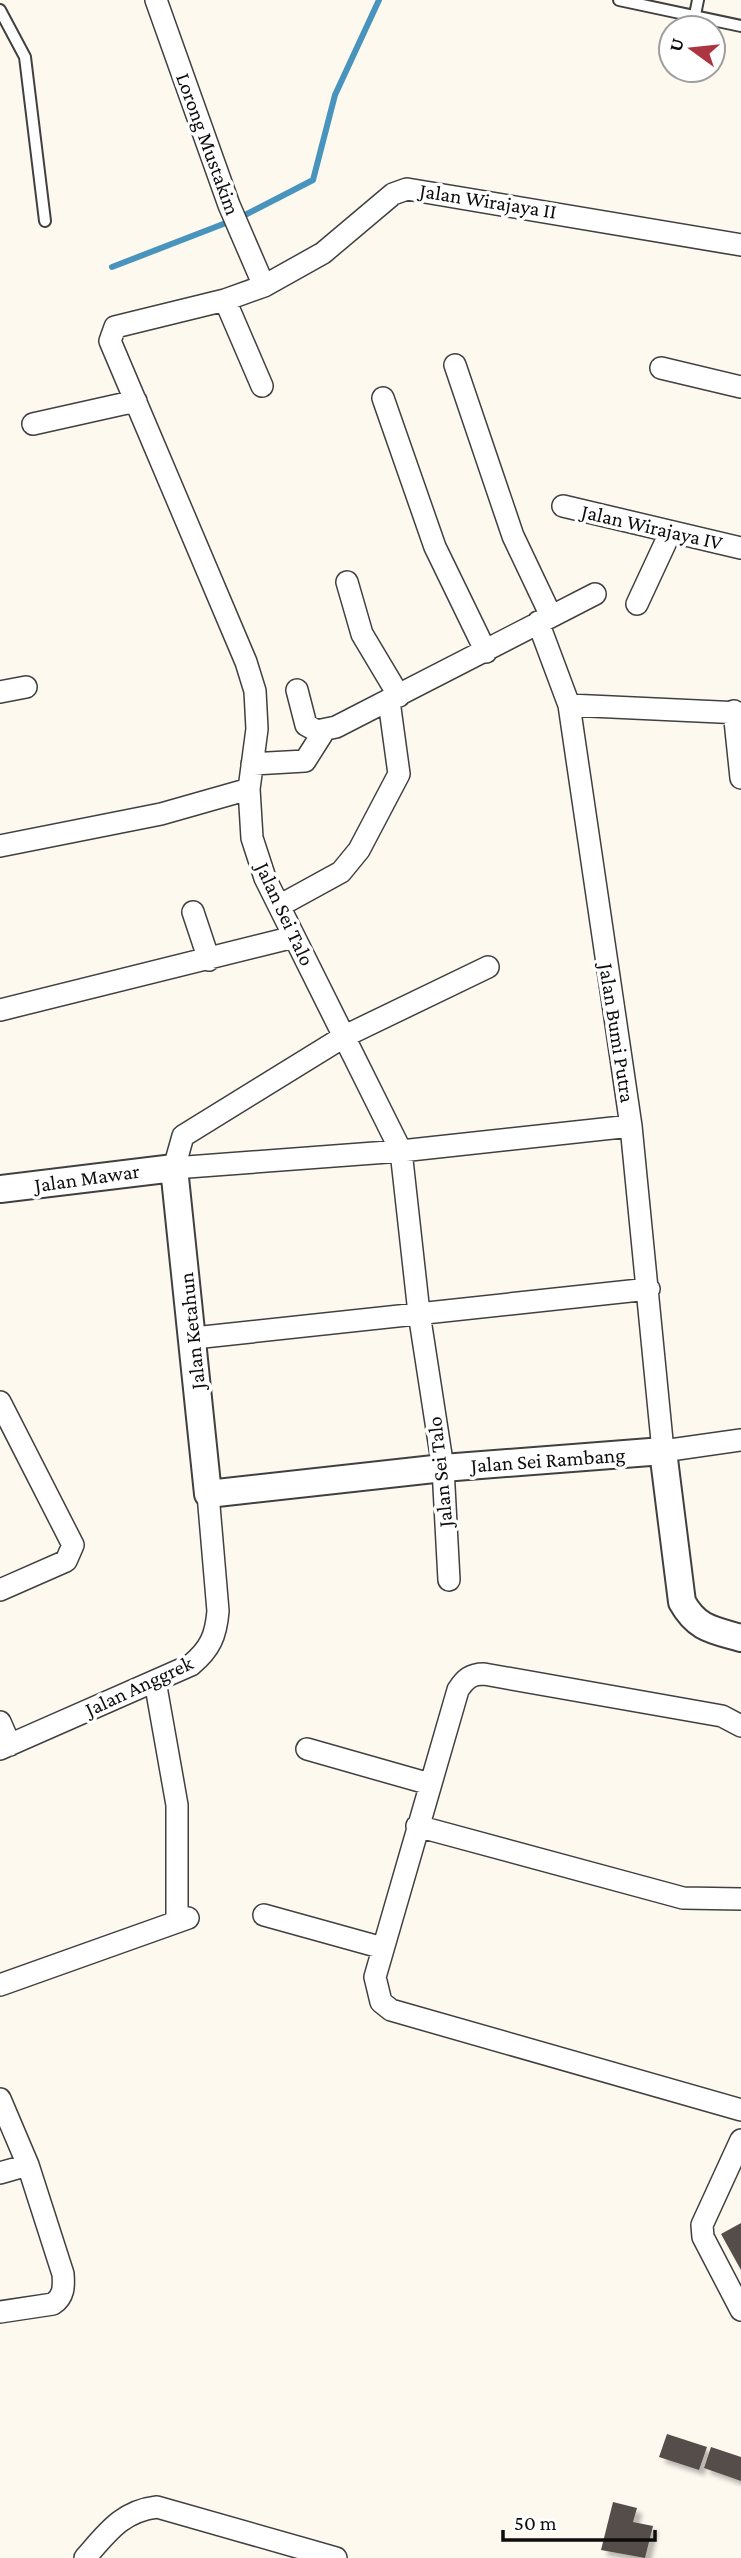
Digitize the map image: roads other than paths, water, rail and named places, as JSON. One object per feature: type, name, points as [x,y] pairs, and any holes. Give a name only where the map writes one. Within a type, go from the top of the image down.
[{"type":"street","name":"Lorong Mustakim","points":[[156,0],[229,205],[264,286]]},
{"type":"street","name":"Jalan Wirajaya II","points":[[264,286],[323,253],[393,194],[407,189],[741,245]]},
{"type":"street","name":"Jalan Sei Talo","points":[[264,286],[225,300],[114,327],[110,341],[246,662],[255,691],[257,729],[249,789],[252,838],[265,878],[401,1151],[419,1313],[443,1468],[449,1580]]},
{"type":"street","points":[[225,300],[262,386]]},
{"type":"street","name":"Jalan Bumi Putra","points":[[455,365],[513,536],[545,619],[569,705],[631,1126],[663,1451]]},
{"type":"street","points":[[661,368],[741,387]]},
{"type":"street","points":[[383,398],[435,547],[486,652]]},
{"type":"street","points":[[33,424],[136,401]]},
{"type":"street","name":"Jalan Wirajaya IV","points":[[563,506],[741,548]]},
{"type":"street","points":[[637,604],[670,533]]},
{"type":"street","points":[[279,906],[341,872],[359,850],[399,774],[394,698],[362,634],[347,582]]},
{"type":"street","points":[[252,764],[304,761],[324,731],[486,652],[595,594]]},
{"type":"street","points":[[0,692],[26,687]]},
{"type":"street","points":[[297,690],[306,725],[324,731]]},
{"type":"street","points":[[569,705],[737,712],[741,778]]},
{"type":"street","points":[[0,846],[161,814],[249,789]]},
{"type":"street","points":[[193,912],[209,960]]},
{"type":"street","points":[[0,1010],[295,937]]},
{"type":"street","points":[[488,967],[345,1036],[183,1136],[174,1168],[401,1151],[631,1126]]},
{"type":"street","name":"Jalan Mawar","points":[[0,1189],[174,1168]]},
{"type":"street","name":"Jalan Ketahun","points":[[174,1168],[194,1338],[208,1494]]},
{"type":"street","points":[[194,1338],[649,1289]]},
{"type":"street","points":[[0,1402],[73,1545],[66,1561],[0,1590]]},
{"type":"street","points":[[741,1440],[663,1451],[677,1587],[682,1602],[692,1620],[708,1629],[741,1638]]},
{"type":"street","name":"Jalan Sei Rambang","points":[[208,1494],[443,1468],[663,1451]]},
{"type":"street","name":"Jalan Anggrek","points":[[5,1747],[191,1665],[202,1656],[217,1630],[208,1494]]},
{"type":"street","points":[[741,1726],[722,1716],[473,1674],[458,1690],[375,1977],[381,2002],[391,2010],[741,2110]]},
{"type":"street","points":[[0,1985],[184,1919],[177,1805],[155,1681]]},
{"type":"street","points":[[0,1722],[5,1747]]},
{"type":"street","points":[[307,1749],[430,1784]]},
{"type":"street","points":[[417,1826],[683,1898],[741,1899]]},
{"type":"street","points":[[264,1915],[383,1948]]},
{"type":"street","points":[[0,2099],[28,2165],[64,2274],[62,2292],[53,2304],[0,2312]]},
{"type":"street","points":[[741,2140],[702,2225],[703,2237],[741,2310]]},
{"type":"street","points":[[0,2173],[28,2165]]},
{"type":"street","points":[[85,2558],[119,2520],[138,2509],[157,2507],[336,2558]]},
{"type":"lane","points":[[619,0],[690,14]]},
{"type":"lane","points":[[0,10],[25,57],[45,221]]},
{"type":"waterway","points":[[241,217],[313,180],[335,95],[379,0]]},
{"type":"waterway","points":[[112,267],[231,221]]}]
